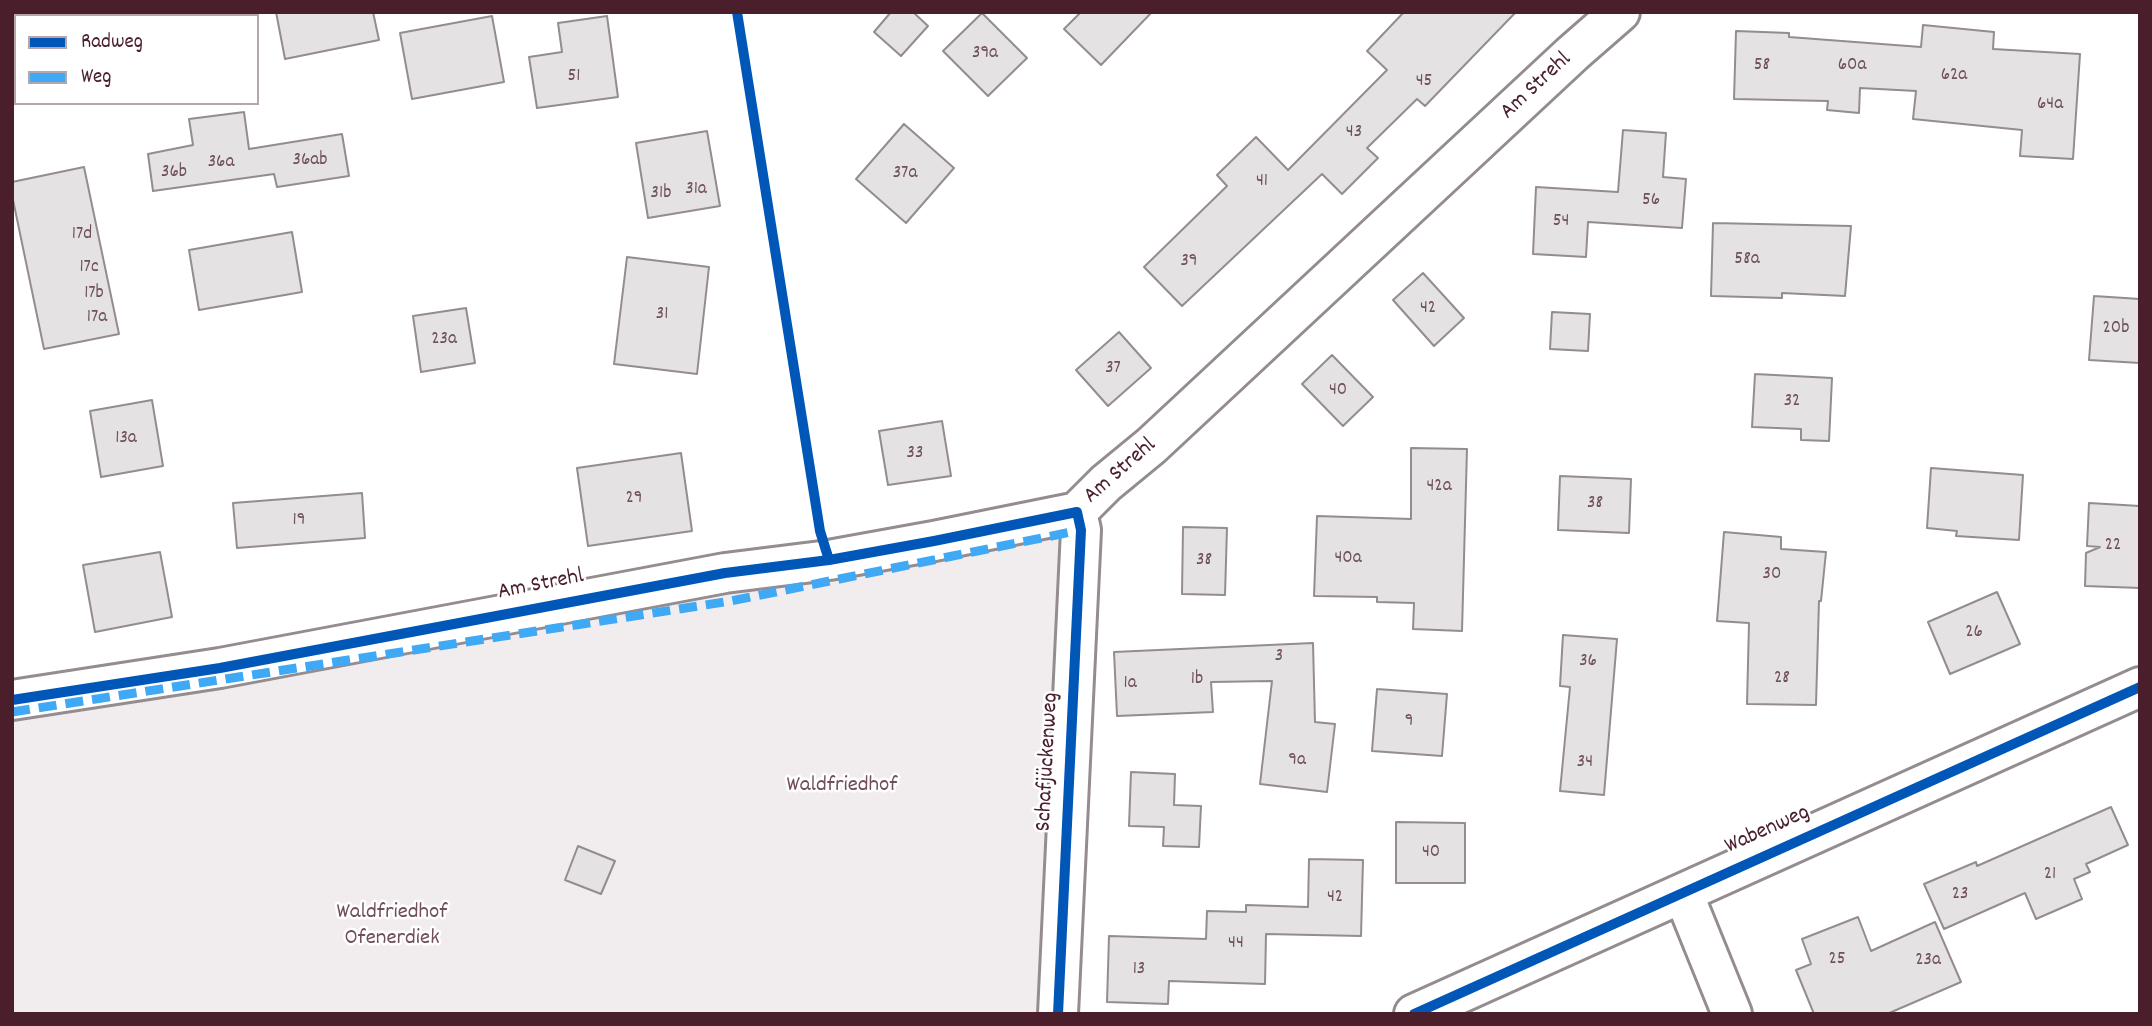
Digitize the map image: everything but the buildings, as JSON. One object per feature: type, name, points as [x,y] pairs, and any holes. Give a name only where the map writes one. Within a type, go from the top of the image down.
[{"type":"street","name":"Am Strehl","points":[[12,700],[220,668],[725,573],[829,560],[1077,512],[1620,12]]},
{"type":"street","name":"Schafjückenweg","points":[[1058,1014],[1081,530],[1077,512]]},
{"type":"street","name":"Wabenweg","points":[[1414,1014],[2140,687]]},
{"type":"street","points":[[1683,893],[1732,1014]]},
{"type":"green space","name":"Waldfriedhof","points":[[1077,512],[1058,1014],[12,1014],[12,700]]},
{"type":"marked path","points":[[12,712],[731,601],[1081,530]]},
{"type":"cycle path","points":[[737,12],[820,531],[829,560]]},
{"type":"cycle path","points":[[12,700],[220,668],[725,573],[829,560],[1077,512],[1081,530],[1058,1014]]},
{"type":"cycle path","points":[[1414,1014],[2140,687]]},
{"type":"park label","name":"Waldfriedhof Ofenerdiek","points":[[392,927]]}]
